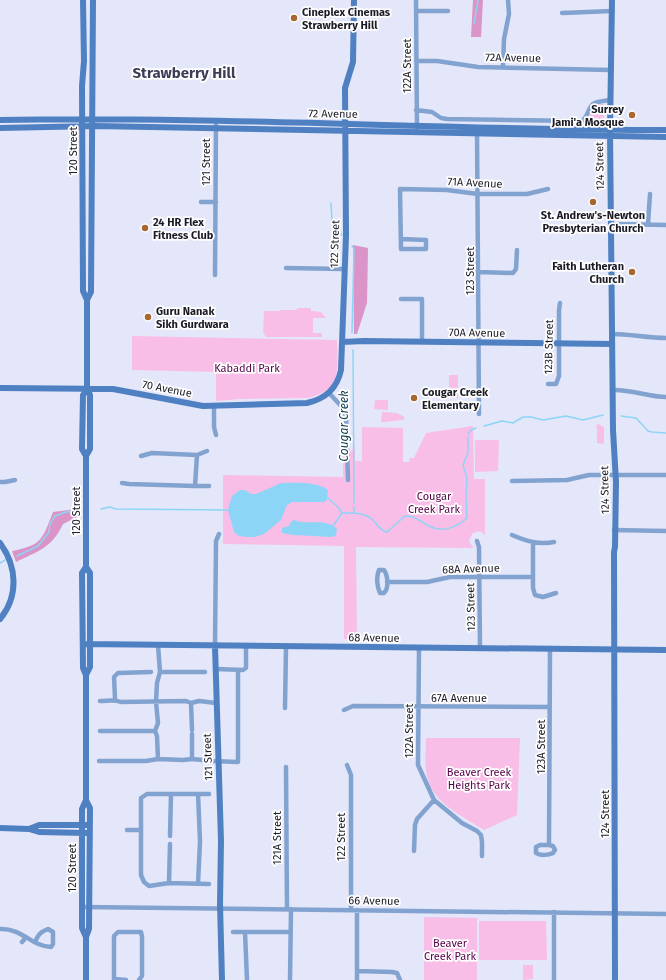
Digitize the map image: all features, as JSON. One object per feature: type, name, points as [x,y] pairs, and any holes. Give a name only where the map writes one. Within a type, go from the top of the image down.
[{"type":"street","name":"120 Street","points":[[83,0],[83,291],[87,300],[87,389],[90,395],[90,449],[86,456],[86,567],[90,573],[90,667],[86,675],[86,800],[82,809],[82,928],[86,937]]},
{"type":"street","name":"120 Street","points":[[87,300],[91,292],[93,0]]},
{"type":"street","name":"122 Street","points":[[329,393],[339,378],[341,370],[346,236],[345,88],[353,62],[354,0]]},
{"type":"street","name":"122A Street","points":[[416,0],[417,130]]},
{"type":"street","points":[[503,67],[504,39],[509,14],[508,0]]},
{"type":"street","name":"124 Street","points":[[612,0],[610,137],[612,390],[614,436],[615,980]]},
{"type":"street","points":[[416,11],[448,11]]},
{"type":"street","points":[[562,13],[612,11]]},
{"type":"street","name":"72A Avenue","points":[[416,61],[437,61],[478,66],[610,70]]},
{"type":"street","points":[[416,110],[432,112],[441,118],[447,119],[582,121],[594,103],[610,100]]},
{"type":"street","name":"72 Avenue","points":[[0,120],[92,119],[216,122],[417,130],[477,134],[666,137]]},
{"type":"street","points":[[0,124],[21,124],[26,120]]},
{"type":"street","name":"121 Street","points":[[215,275],[216,122]]},
{"type":"street","name":"72 Avenue","points":[[0,128],[92,126],[216,129],[345,128]]},
{"type":"street","name":"72 Avenue","points":[[417,130],[477,128],[666,130]]},
{"type":"street","name":"123 Street","points":[[477,128],[479,414]]},
{"type":"street","name":"71A Avenue","points":[[402,240],[400,190],[447,190],[478,194],[527,194],[548,188]]},
{"type":"street","points":[[648,224],[650,194]]},
{"type":"street","name":"121 Street","points":[[201,202],[216,202]]},
{"type":"street","points":[[611,224],[666,225]]},
{"type":"street","points":[[402,240],[426,240],[426,249],[402,249],[402,240]]},
{"type":"street","points":[[479,272],[513,273],[516,269],[517,250]]},
{"type":"street","points":[[286,268],[344,269]]},
{"type":"street","points":[[401,299],[422,299],[422,342]]},
{"type":"street","name":"123B Street","points":[[548,384],[556,384],[559,376],[560,303]]},
{"type":"street","points":[[612,334],[629,334],[648,338],[666,338]]},
{"type":"street","name":"70A Avenue","points":[[342,342],[612,344]]},
{"type":"street","name":"70 Avenue","points":[[0,388],[113,389],[190,404],[214,406],[307,403],[316,401],[329,393]]},
{"type":"street","points":[[612,390],[626,389],[658,397],[666,397]]},
{"type":"street","points":[[329,393],[342,407],[346,416],[348,480]]},
{"type":"street","points":[[214,406],[214,427],[216,435]]},
{"type":"street","points":[[141,456],[152,454],[197,455],[206,451]]},
{"type":"street","points":[[195,486],[197,455]]},
{"type":"street","points":[[512,481],[567,480],[589,475],[666,475]]},
{"type":"street","points":[[0,482],[15,480]]},
{"type":"street","points":[[122,483],[209,486]]},
{"type":"street","points":[[614,530],[666,531]]},
{"type":"street","name":"121 Street","points":[[219,534],[216,540],[215,646],[221,841],[222,980]]},
{"type":"street","points":[[512,535],[533,542],[554,542]]},
{"type":"street","name":"123 Street","points":[[477,541],[479,548],[480,649]]},
{"type":"street","points":[[533,542],[532,588],[534,595],[543,597],[556,593]]},
{"type":"street","points":[[0,543],[7,553],[14,577],[14,586],[10,603],[0,619]]},
{"type":"street","name":"120 Street","points":[[86,567],[82,573],[82,668],[86,675]]},
{"type":"street","points":[[379,570],[384,570],[387,574],[387,582],[387,590],[384,594],[380,593],[378,589],[379,570]]},
{"type":"street","name":"68A Avenue","points":[[387,582],[427,582],[450,577],[532,577]]},
{"type":"street","name":"68 Avenue","points":[[83,644],[246,647],[666,650]]},
{"type":"street","points":[[158,646],[160,672],[156,682],[158,723],[156,731],[158,759]]},
{"type":"street","points":[[216,669],[238,671],[246,668],[246,647]]},
{"type":"street","points":[[285,708],[286,647]]},
{"type":"street","name":"122A Street","points":[[419,648],[418,765],[434,800]]},
{"type":"street","name":"123A Street","points":[[549,845],[550,649]]},
{"type":"street","points":[[99,761],[146,761],[158,759],[183,760],[192,758],[218,762],[238,762],[238,671]]},
{"type":"street","points":[[115,699],[114,677],[118,673],[151,672]]},
{"type":"street","points":[[160,672],[205,672]]},
{"type":"street","points":[[100,701],[111,701],[115,699],[121,702],[186,701],[191,703],[199,701],[216,703]]},
{"type":"street","points":[[191,703],[192,758]]},
{"type":"street","name":"67A Avenue","points":[[344,710],[354,706],[550,707]]},
{"type":"street","points":[[100,731],[156,731]]},
{"type":"street","name":"122 Street","points":[[347,765],[351,775],[351,910]]},
{"type":"street","name":"121A Street","points":[[286,767],[290,980]]},
{"type":"street","points":[[209,794],[147,794],[141,798],[141,875],[144,882],[149,886],[169,883],[209,884]]},
{"type":"street","points":[[170,836],[171,794]]},
{"type":"street","points":[[198,794],[200,841],[198,884]]},
{"type":"street","name":"120 Street","points":[[86,800],[90,808],[89,928],[86,937],[86,980]]},
{"type":"street","points":[[414,851],[415,825],[417,819],[434,800],[462,823],[477,831],[481,835],[482,856]]},
{"type":"street","points":[[29,829],[39,825],[90,825]]},
{"type":"street","points":[[0,828],[29,829],[39,832],[90,833]]},
{"type":"street","points":[[127,830],[141,830]]},
{"type":"street","points":[[169,883],[170,844]]},
{"type":"street","name":"66 Avenue","points":[[82,907],[666,914]]},
{"type":"street","points":[[357,910],[358,980]]},
{"type":"street","points":[[554,912],[554,980]]},
{"type":"street","points":[[0,929],[20,932],[35,942],[42,946],[51,947],[53,944],[53,932],[48,929],[42,931],[38,935],[35,942]]},
{"type":"street","points":[[126,980],[114,980],[114,936],[118,932],[141,932],[142,976],[139,980]]},
{"type":"street","points":[[234,932],[290,932]]},
{"type":"street","points":[[245,932],[247,980]]},
{"type":"street","points":[[22,942],[26,936]]},
{"type":"street","points":[[358,972],[397,973],[400,980]]},
{"type":"green space","points":[[600,104],[604,104],[604,124],[583,124],[590,115],[592,108]]},
{"type":"green space","points":[[298,308],[311,308],[311,311],[321,312],[326,318],[313,318],[313,333],[322,333],[322,337],[266,337],[263,332],[264,311],[296,310]]},
{"type":"green space","name":"Kabaddi Park","points":[[132,336],[337,340],[336,377],[333,384],[327,390],[308,398],[240,399],[216,401],[216,372],[132,370]]},
{"type":"green space","points":[[449,375],[458,375],[458,398],[451,398]]},
{"type":"green space","points":[[375,400],[388,400],[388,410],[374,409]]},
{"type":"green space","points":[[382,412],[397,413],[404,417],[404,420],[381,422]]},
{"type":"green space","points":[[600,424],[604,427],[604,444],[597,443],[596,425]]},
{"type":"green space","name":"Cougar Creek Park","points":[[473,426],[474,479],[485,479],[485,535],[482,532],[475,532],[472,534],[469,541],[474,548],[356,547],[357,639],[344,639],[344,546],[223,544],[223,475],[343,477],[343,452],[351,451],[355,444],[355,461],[362,461],[362,427],[403,428],[403,462],[409,462],[410,458],[414,458],[426,433]]},
{"type":"green space","points":[[475,440],[499,440],[498,471],[475,472]]},
{"type":"green space","name":"Beaver Creek Heights Park","points":[[426,738],[520,738],[517,815],[484,830],[450,808],[435,794],[430,785],[427,776],[425,757]]},
{"type":"green space","name":"Beaver Creek Park","points":[[424,917],[477,918],[477,980],[424,980]]},
{"type":"green space","points":[[479,921],[546,921],[547,960],[479,960]]},
{"type":"green space","points":[[523,965],[533,965],[533,979],[523,980]]},
{"type":"shaded area","points":[[473,0],[483,0],[481,37],[471,37]]},
{"type":"shaded area","points":[[353,245],[368,248],[367,303],[357,334],[354,334]]},
{"type":"shaded area","points":[[77,509],[79,516],[63,524],[59,532],[49,544],[16,562],[12,551],[30,546],[40,540],[53,512]]},
{"type":"water","points":[[281,483],[305,483],[318,485],[328,490],[327,500],[324,502],[292,502],[287,505],[281,520],[264,534],[255,537],[248,537],[239,536],[234,532],[228,510],[232,496],[240,490],[245,490],[251,494],[256,494]]},
{"type":"water","points":[[294,520],[299,522],[327,523],[337,529],[336,535],[332,537],[282,533],[282,528],[289,526]]},
{"type":"waterway","points":[[474,24],[478,0]]},
{"type":"waterway","name":"Cougar Creek","points":[[331,203],[332,221],[342,235]]},
{"type":"waterway","name":"Cougar Creek","points":[[352,246],[354,249],[352,333]]},
{"type":"waterway","name":"Cougar Creek","points":[[353,350],[354,503]]},
{"type":"waterway","name":"Cougar Creek","points":[[484,426],[502,421],[513,423],[523,417],[543,420],[566,416],[583,420],[603,415]]},
{"type":"waterway","name":"Cougar Creek","points":[[621,416],[636,418],[648,431],[666,433]]},
{"type":"waterway","name":"Cougar Creek","points":[[468,434],[471,430],[476,428]]},
{"type":"waterway","name":"Cougar Creek","points":[[333,526],[342,513],[358,514],[370,517],[381,529],[387,532],[405,516],[415,518],[429,526],[439,529],[454,527],[463,522],[467,518],[467,478],[463,465],[468,453],[468,437]]},
{"type":"waterway","name":"Cougar Creek","points":[[328,498],[339,508],[342,513]]},
{"type":"waterway","name":"Cougar Creek","points":[[101,509],[110,507],[116,509],[228,510]]},
{"type":"waterway","name":"Cougar Creek","points":[[354,507],[354,513]]},
{"type":"waterway","name":"Cougar Creek","points":[[17,556],[38,546],[49,532],[50,524],[55,516],[66,512],[77,511]]},
{"type":"waterway","name":"Cougar Creek","points":[[0,563],[5,560]]},
{"type":"place","name":"Cineplex Cinemas Strawberry Hill","points":[[294,18]]},
{"type":"place","name":"Surrey Jami'a Mosque","points":[[632,115]]},
{"type":"place","name":"St. Andrew's-Newton Presbyterian Church","points":[[593,202]]},
{"type":"place","name":"24 HR Flex Fitness Club","points":[[145,228]]},
{"type":"place","name":"Faith Lutheran Church","points":[[632,272]]},
{"type":"place","name":"Guru Nanak Sikh Gurdwara","points":[[148,317]]},
{"type":"place","name":"Cougar Creek Elementary","points":[[414,398]]},
{"type":"district","name":"Strawberry Hill","points":[[184,73]]}]
